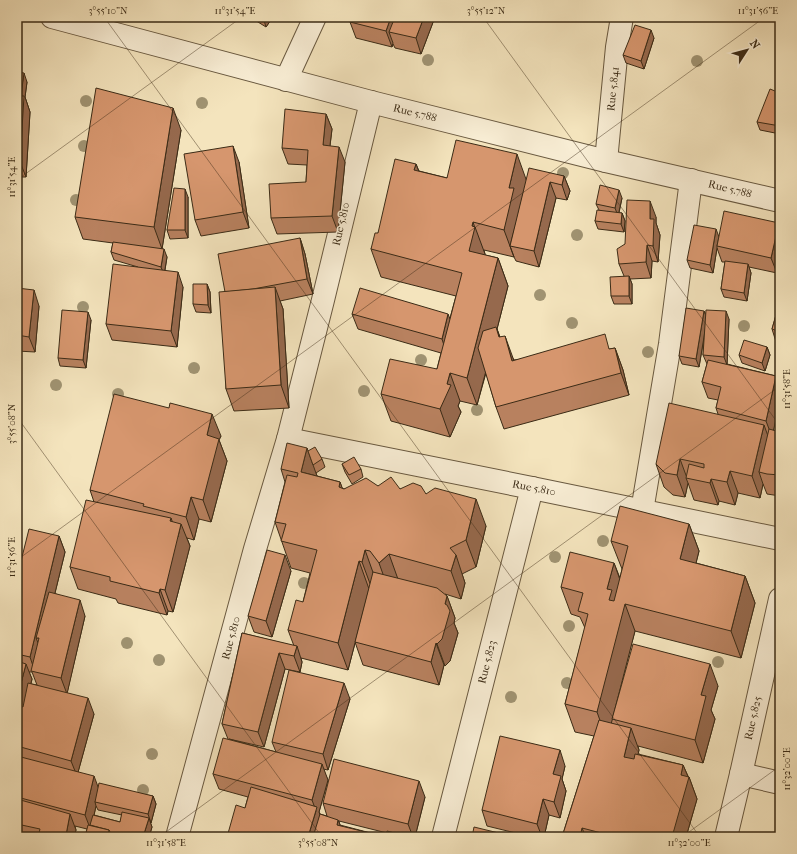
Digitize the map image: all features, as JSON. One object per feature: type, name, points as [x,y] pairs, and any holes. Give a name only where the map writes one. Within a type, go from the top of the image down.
[{"type":"street","name":"Rue 5.788","points":[[52,17],[371,102],[606,161],[780,201]]},
{"type":"street","points":[[286,80],[315,17]]},
{"type":"street","name":"Rue 5.841","points":[[606,161],[617,48],[622,17]]},
{"type":"street","name":"Rue 5.810","points":[[177,837],[255,549],[288,439],[371,102]]},
{"type":"street","points":[[642,510],[670,344],[691,180]]},
{"type":"street","name":"Rue 5.810","points":[[288,439],[780,539]]},
{"type":"street","name":"Rue 5.823","points":[[443,837],[532,488]]},
{"type":"street","name":"Rue 5.825","points":[[726,837],[780,599]]},
{"type":"street","points":[[741,774],[780,783]]},
{"type":"building","points":[[352,17],[391,17],[386,31],[350,22]]},
{"type":"building","points":[[395,17],[424,17],[416,38],[389,32]]},
{"type":"building","points":[[635,25],[651,30],[641,61],[623,55]]},
{"type":"building","points":[[17,72],[24,73],[21,96],[17,96]]},
{"type":"building","points":[[96,88],[173,108],[154,227],[75,217]]},
{"type":"building","points":[[770,89],[780,93],[780,126],[757,122]]},
{"type":"building","points":[[17,96],[24,96],[20,162],[17,162]]},
{"type":"building","points":[[285,109],[326,114],[323,145],[339,147],[332,216],[271,218],[269,184],[306,182],[308,150],[282,148]]},
{"type":"building","points":[[456,140],[517,154],[509,188],[514,188],[504,230],[473,222],[472,226],[475,227],[469,251],[498,258],[467,378],[450,373],[447,384],[451,385],[440,409],[381,394],[390,359],[437,369],[462,273],[371,249],[375,233],[378,233],[395,159],[416,164],[414,170],[447,178]]},
{"type":"building","points":[[233,146],[243,212],[195,220],[184,154]]},
{"type":"building","points":[[529,168],[564,176],[562,185],[550,182],[534,251],[510,246]]},
{"type":"building","points":[[600,185],[619,190],[615,208],[596,204]]},
{"type":"building","points":[[174,188],[185,189],[185,230],[167,230]]},
{"type":"building","points":[[627,200],[650,201],[650,219],[654,219],[653,246],[647,245],[646,262],[619,264],[617,249],[625,244]]},
{"type":"building","points":[[597,210],[622,213],[621,224],[595,221]]},
{"type":"building","points":[[724,211],[779,223],[771,258],[717,246]]},
{"type":"building","points":[[694,225],[716,229],[710,265],[687,260]]},
{"type":"building","points":[[300,238],[307,279],[253,289],[225,292],[218,254]]},
{"type":"building","points":[[113,242],[164,249],[161,267],[111,252]]},
{"type":"building","points":[[725,261],[748,264],[744,293],[721,289]]},
{"type":"building","points":[[113,264],[178,272],[171,331],[106,324]]},
{"type":"building","points":[[629,276],[629,296],[611,296],[610,277]]},
{"type":"building","points":[[193,284],[207,284],[208,305],[193,304]]},
{"type":"building","points":[[275,287],[281,385],[226,389],[219,292]]},
{"type":"building","points":[[17,288],[34,290],[29,337],[17,335]]},
{"type":"building","points":[[360,288],[448,314],[442,339],[352,314]]},
{"type":"building","points":[[780,301],[780,332],[772,329]]},
{"type":"building","points":[[686,308],[704,311],[696,359],[679,356]]},
{"type":"building","points":[[62,310],[88,312],[83,360],[58,358]]},
{"type":"building","points":[[706,310],[726,311],[724,357],[703,355]]},
{"type":"building","points":[[496,327],[499,337],[505,336],[512,361],[605,334],[609,349],[615,348],[621,373],[496,407],[478,348],[483,331]]},
{"type":"building","points":[[744,340],[767,347],[762,363],[739,355]]},
{"type":"building","points":[[708,360],[776,376],[766,421],[716,408],[721,387],[702,382]]},
{"type":"building","points":[[114,394],[169,408],[170,403],[212,414],[207,435],[219,439],[203,500],[191,497],[186,517],[90,490]]},
{"type":"building","points":[[669,403],[764,425],[752,476],[730,471],[727,482],[711,479],[710,483],[686,478],[689,464],[704,468],[704,464],[680,459],[677,475],[665,473],[656,464]]},
{"type":"building","points":[[769,429],[780,432],[780,475],[759,472]]},
{"type":"building","points":[[287,443],[307,448],[301,472],[340,482],[339,487],[344,489],[366,478],[378,486],[391,477],[400,489],[413,483],[421,486],[426,494],[435,488],[476,499],[466,540],[450,548],[456,555],[451,571],[389,554],[379,563],[370,551],[365,550],[362,562],[359,561],[338,643],[288,630],[296,600],[303,602],[317,550],[281,541],[286,524],[275,522],[287,475],[297,477],[298,473],[281,469]]},
{"type":"building","points":[[315,447],[322,459],[313,465],[308,451]]},
{"type":"building","points":[[354,457],[361,469],[349,475],[342,464]]},
{"type":"building","points":[[86,500],[171,518],[170,521],[181,524],[165,590],[160,589],[159,593],[110,581],[110,577],[70,567]]},
{"type":"building","points":[[620,506],[689,524],[680,559],[745,576],[731,631],[625,604],[597,712],[565,704],[588,614],[578,611],[583,593],[561,587],[570,552],[614,563],[607,589],[612,590],[609,600],[614,601],[628,546],[611,541]]},
{"type":"building","points":[[29,529],[59,536],[30,657],[17,654],[17,577]]},
{"type":"building","points":[[267,550],[285,555],[266,621],[248,616]]},
{"type":"building","points":[[373,572],[437,588],[447,596],[445,604],[450,611],[442,639],[437,644],[436,643],[431,662],[355,642]]},
{"type":"building","points":[[49,592],[80,600],[61,678],[31,671],[39,638],[36,638]]},
{"type":"building","points":[[242,633],[297,646],[294,656],[279,653],[258,732],[222,724]]},
{"type":"building","points":[[633,644],[710,664],[701,695],[706,696],[695,740],[612,719]]},
{"type":"building","points":[[17,661],[26,664],[17,699]]},
{"type":"building","points":[[289,670],[344,683],[323,754],[272,742]]},
{"type":"building","points":[[28,683],[88,698],[71,761],[17,746],[17,705],[23,707]]},
{"type":"building","points":[[599,720],[631,728],[624,757],[634,759],[635,754],[683,765],[681,775],[689,777],[672,837],[617,837],[582,828],[580,837],[562,837]]},
{"type":"building","points":[[500,736],[560,750],[553,774],[561,776],[554,802],[543,799],[537,824],[482,810]]},
{"type":"building","points":[[223,738],[322,764],[312,800],[213,774]]},
{"type":"building","points":[[17,756],[94,776],[85,815],[17,797]]},
{"type":"building","points":[[334,759],[419,781],[408,824],[323,803]]},
{"type":"building","points":[[99,783],[153,796],[148,814],[95,802]]},
{"type":"building","points":[[251,787],[317,807],[308,837],[227,837],[236,805],[245,808]]},
{"type":"building","points":[[17,799],[70,814],[66,835],[73,837],[38,837],[40,829],[17,824]]},
{"type":"building","points":[[122,812],[149,818],[143,837],[121,837],[111,834],[109,830],[90,825],[93,815],[120,822]]},
{"type":"building","points":[[320,814],[338,820],[337,825],[386,837],[313,837]]},
{"type":"building","points":[[88,825],[109,830],[108,837],[85,837]]},
{"type":"building","points":[[474,827],[511,836],[511,837],[472,837]]},
{"type":"building","points":[[387,831],[406,836],[405,837],[386,837]]}]
